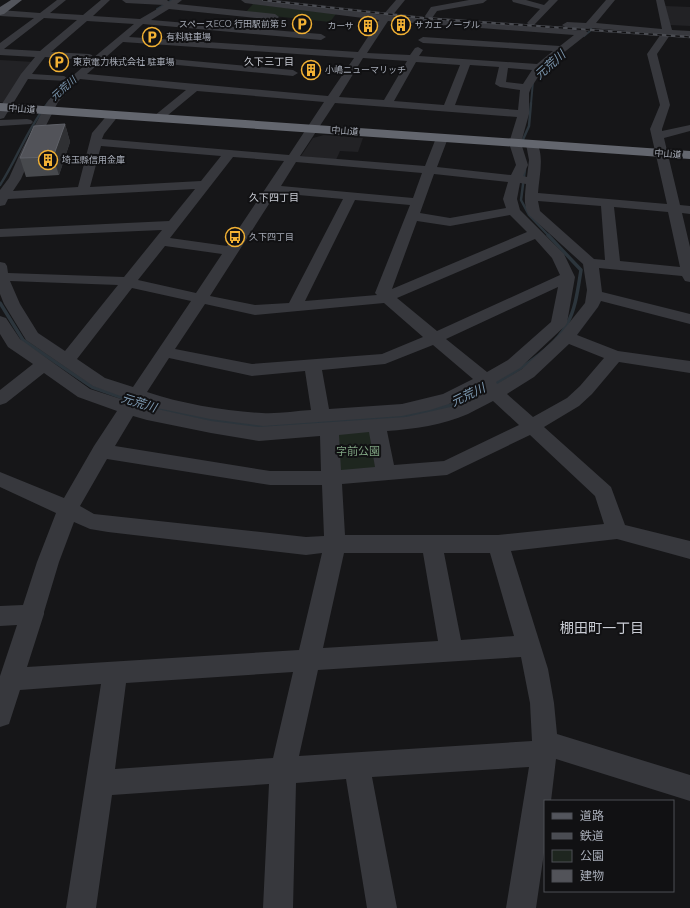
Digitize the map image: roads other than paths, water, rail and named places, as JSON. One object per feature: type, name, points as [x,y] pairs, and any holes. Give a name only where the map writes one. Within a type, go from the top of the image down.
[{"type":"highway","name":"中山道","points":[[2,110],[48,110],[690,155]]},
{"type":"main road","points":[[0,12],[16,0]]},
{"type":"street","points":[[0,48],[62,0]]},
{"type":"street","points":[[2,110],[25,76],[43,54],[106,0]]},
{"type":"street","points":[[126,0],[167,3],[242,14],[286,18]]},
{"type":"street","points":[[21,134],[36,105],[89,57],[137,22],[167,3],[178,0]]},
{"type":"street","points":[[301,0],[351,5],[388,15]]},
{"type":"street","points":[[0,715],[48,562],[68,509],[101,450],[272,188],[388,15],[401,0]]},
{"type":"street","points":[[387,104],[414,59],[434,9],[483,0]]},
{"type":"street","points":[[516,0],[546,8]]},
{"type":"street","points":[[531,23],[554,0]]},
{"type":"street","points":[[593,25],[611,0]]},
{"type":"street","points":[[590,263],[690,275],[656,129],[665,105],[652,54],[665,35],[667,27],[660,0]]},
{"type":"street","points":[[214,45],[242,14],[249,1],[340,13],[388,15],[582,33],[539,67],[526,88],[524,93],[523,114],[515,143],[522,165],[515,179],[510,199],[514,210],[523,221],[537,233],[559,257],[568,277],[558,323],[547,335],[461,410],[442,416],[406,423],[377,425],[325,422]]},
{"type":"street","points":[[0,12],[321,37]]},
{"type":"street","points":[[275,95],[340,13]]},
{"type":"street","points":[[431,19],[593,25],[690,39]]},
{"type":"street","points":[[1,198],[15,179],[53,101],[78,76],[122,40],[137,22]]},
{"type":"street","points":[[665,35],[690,34]]},
{"type":"street","points":[[122,40],[539,67]]},
{"type":"street","points":[[422,40],[562,49]]},
{"type":"street","points":[[124,80],[171,43]]},
{"type":"street","points":[[0,52],[89,57]]},
{"type":"street","points":[[149,60],[297,68]]},
{"type":"street","points":[[448,109],[466,62]]},
{"type":"street","points":[[504,65],[500,84],[526,88]]},
{"type":"street","points":[[25,76],[64,79]]},
{"type":"street","points":[[78,76],[275,95],[523,114]]},
{"type":"street","points":[[158,118],[194,88]]},
{"type":"street","points":[[83,191],[98,133],[113,115]]},
{"type":"street","points":[[0,123],[27,122]]},
{"type":"street","points":[[658,136],[690,128]]},
{"type":"street","points":[[442,138],[383,293],[386,298],[490,386],[604,492],[617,532]]},
{"type":"street","points":[[96,142],[430,170],[532,181]]},
{"type":"street","points":[[1,273],[12,304],[32,336],[99,382],[132,401],[147,414],[211,427],[259,434],[430,404],[528,373],[567,337],[593,304],[593,275],[590,263],[534,212],[531,196],[535,160],[532,144]]},
{"type":"street","points":[[65,358],[71,355],[230,153]]},
{"type":"street","points":[[1,198],[83,191],[204,185]]},
{"type":"street","points":[[272,188],[418,202]]},
{"type":"street","points":[[294,307],[351,196]]},
{"type":"street","points":[[531,196],[690,210]]},
{"type":"street","points":[[607,203],[613,265]]},
{"type":"street","points":[[412,216],[450,222],[514,210]]},
{"type":"street","points":[[0,234],[173,225]]},
{"type":"street","points":[[1,273],[9,277],[128,283],[255,310],[379,300],[537,233]]},
{"type":"street","points":[[162,241],[231,251]]},
{"type":"street","points":[[165,352],[252,370],[385,359],[435,338],[568,277]]},
{"type":"street","points":[[594,295],[690,319]]},
{"type":"street","points":[[0,321],[14,343],[84,393],[132,401]]},
{"type":"street","points":[[567,337],[615,356],[690,367]]},
{"type":"street","points":[[101,450],[270,478],[331,478],[447,468],[532,426],[573,402],[582,394],[615,356]]},
{"type":"street","points":[[0,399],[44,364]]},
{"type":"street","points":[[278,908],[283,769],[336,544],[325,422],[312,365]]},
{"type":"street","points":[[377,425],[386,473]]},
{"type":"street","points":[[0,479],[68,509],[90,521],[306,546],[336,544],[432,543],[498,544],[617,532],[690,550]]},
{"type":"street","points":[[432,543],[451,650]]},
{"type":"street","points":[[498,544],[536,669],[542,703],[545,748],[521,908]]},
{"type":"street","points":[[0,616],[32,614]]},
{"type":"street","points":[[12,680],[529,646]]},
{"type":"street","points":[[81,908],[115,673]]},
{"type":"street","points":[[100,783],[283,769],[357,766],[545,748],[690,788]]},
{"type":"street","points":[[357,766],[382,908]]},
{"type":"waterway","name":"元荒川","points":[[157,9],[172,0]]},
{"type":"waterway","name":"元荒川","points":[[584,36],[590,31],[593,24]]},
{"type":"waterway","name":"元荒川","points":[[539,72],[557,58]]},
{"type":"waterway","name":"元荒川","points":[[531,104],[533,81]]},
{"type":"waterway","name":"元荒川","points":[[47,104],[62,86]]},
{"type":"waterway","name":"元荒川","points":[[0,185],[34,122],[48,103]]},
{"type":"waterway","name":"元荒川","points":[[521,144],[529,126],[531,103]]},
{"type":"waterway","name":"元荒川","points":[[525,169],[521,200],[529,215],[549,236]]},
{"type":"waterway","name":"元荒川","points":[[493,385],[524,366],[544,351],[561,333],[573,311],[581,270],[548,235]]},
{"type":"waterway","name":"元荒川","points":[[0,303],[23,340],[92,387],[129,400]]},
{"type":"waterway","name":"元荒川","points":[[445,407],[455,404],[487,388]]},
{"type":"waterway","name":"元荒川","points":[[136,403],[149,407]]},
{"type":"waterway","name":"元荒川","points":[[146,406],[210,420],[261,427],[404,416],[448,406]]},
{"type":"railway","points":[[263,0],[423,18],[690,37]]},
{"type":"place","name":"スペースECO 行田駅前第５","points":[[302,24]]},
{"type":"place","name":"サカエ ノーブル","points":[[401,25]]},
{"type":"place","name":"カーサ","points":[[368,26]]},
{"type":"place","name":"有料駐車場","points":[[152,37]]},
{"type":"place","name":"東京電力株式会社 駐車場","points":[[59,62]]},
{"type":"place","name":"小嶋ニューマリッチ","points":[[311,70]]},
{"type":"place","name":"埼玉縣信用金庫","points":[[48,160]]},
{"type":"place","name":"久下四丁目","points":[[235,237]]},
{"type":"district","name":"久下三丁目","points":[[269,61]]},
{"type":"district","name":"久下四丁目","points":[[274,197]]},
{"type":"district","name":"棚田町一丁目","points":[[602,628]]},
{"type":"park label","name":"字前公園","points":[[358,451]]}]
